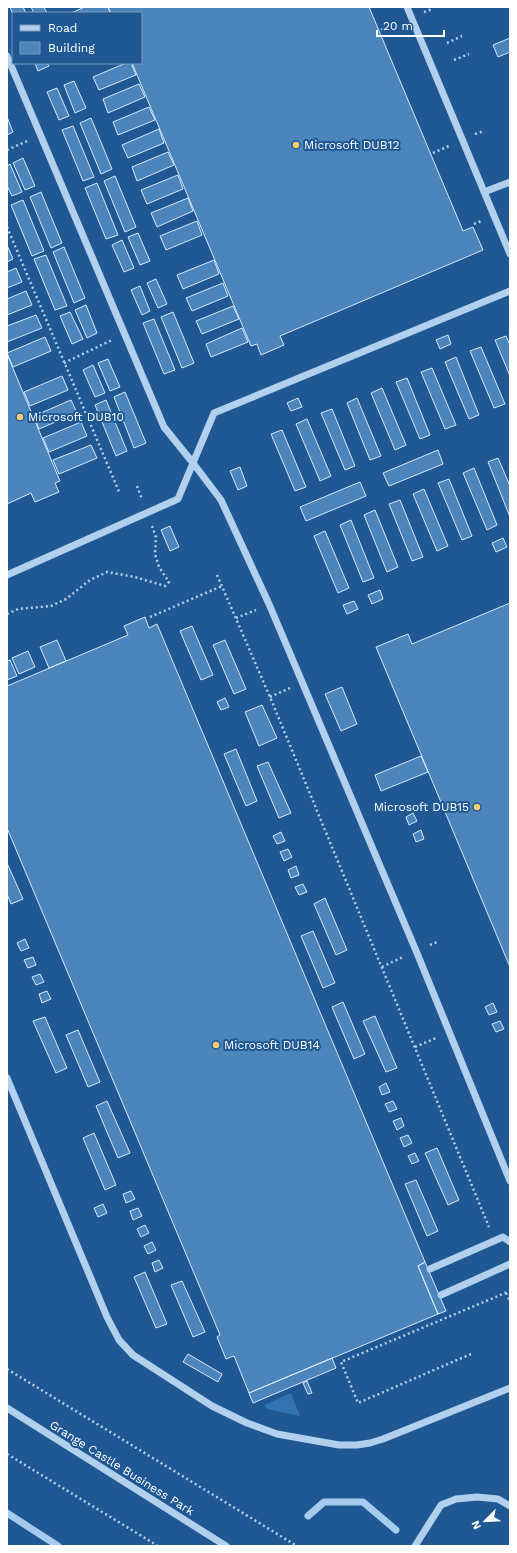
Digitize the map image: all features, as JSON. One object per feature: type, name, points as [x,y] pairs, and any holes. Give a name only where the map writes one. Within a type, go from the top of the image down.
[{"type":"street","points":[[407,7],[510,254]]},
{"type":"street","points":[[7,56],[164,427],[221,500],[269,604],[450,1032],[510,1181]]},
{"type":"street","points":[[484,192],[510,182]]},
{"type":"street","points":[[7,575],[178,499],[214,413],[510,291]]},
{"type":"street","points":[[7,1078],[104,1310],[119,1340],[133,1355],[212,1406],[248,1423],[278,1434],[339,1445],[357,1445],[383,1439],[510,1388]]},
{"type":"street","points":[[430,1269],[503,1237],[510,1242]]},
{"type":"street","points":[[441,1295],[510,1264]]},
{"type":"street","name":"Grange Castle Business Park","points":[[7,1408],[226,1546]]},
{"type":"street","points":[[415,1546],[441,1505],[456,1499],[477,1497],[498,1499],[510,1506]]},
{"type":"path","points":[[447,43],[462,36]]},
{"type":"path","points":[[454,60],[469,54]]},
{"type":"path","points":[[7,150],[28,141]]},
{"type":"path","points":[[7,227],[120,494]]},
{"type":"path","points":[[64,363],[112,340]]},
{"type":"path","points":[[7,614],[18,609],[50,606],[66,598],[100,574],[107,572],[136,577],[165,586],[169,582],[159,567],[155,554],[156,537],[137,486]]},
{"type":"path","points":[[217,575],[270,697],[495,1241]]},
{"type":"path","points":[[150,617],[222,586]]},
{"type":"path","points":[[236,618],[269,604]]},
{"type":"path","points":[[270,697],[302,683]]},
{"type":"path","points":[[415,1047],[450,1032]]},
{"type":"path","points":[[471,1354],[358,1403],[341,1362],[510,1291]]},
{"type":"path","points":[[506,1293],[510,1301]]},
{"type":"path","points":[[7,1369],[297,1546]]},
{"type":"path","points":[[7,1454],[158,1546]]},
{"type":"shaded area","points":[[291,1393],[300,1416],[267,1409],[264,1405]]},
{"type":"building","points":[[10,7],[23,7],[26,12],[12,12]]},
{"type":"building","points":[[31,7],[44,7],[46,12],[34,12]]},
{"type":"building","points":[[85,7],[108,7],[110,12],[73,12]]},
{"type":"building","name":"Microsoft DUB12","points":[[108,7],[369,7],[463,231],[473,227],[483,250],[280,336],[284,345],[261,355],[257,344],[251,346],[132,64],[142,64],[142,12],[110,12]]},
{"type":"building","points":[[510,38],[510,52],[498,57],[493,45]]},
{"type":"building","points":[[35,64],[48,64],[49,66],[38,71]]},
{"type":"building","points":[[124,64],[131,64],[136,75],[99,90],[93,77]]},
{"type":"building","points":[[74,81],[86,108],[75,113],[64,85]]},
{"type":"building","points":[[139,84],[145,97],[108,113],[103,99]]},
{"type":"building","points":[[57,88],[69,116],[59,120],[47,92]]},
{"type":"building","points":[[149,107],[155,120],[118,135],[113,122]]},
{"type":"building","points":[[7,117],[13,132],[7,135]]},
{"type":"building","points":[[91,118],[112,169],[101,174],[80,123]]},
{"type":"building","points":[[73,126],[94,177],[83,181],[62,130]]},
{"type":"building","points":[[159,129],[164,143],[128,158],[122,145]]},
{"type":"building","points":[[168,152],[174,165],[137,181],[132,167]]},
{"type":"building","points":[[23,158],[35,186],[25,190],[13,163]]},
{"type":"building","points":[[10,164],[22,192],[12,196],[7,186],[7,166]]},
{"type":"building","points":[[178,175],[183,189],[147,204],[141,190]]},
{"type":"building","points":[[115,176],[136,227],[125,232],[104,181]]},
{"type":"building","points":[[97,183],[118,235],[106,239],[85,188]]},
{"type":"building","points":[[41,192],[62,243],[51,248],[30,197]]},
{"type":"building","points":[[188,198],[193,211],[157,227],[151,213]]},
{"type":"building","points":[[23,200],[44,251],[32,256],[11,205]]},
{"type":"building","points":[[197,221],[202,235],[166,250],[160,236]]},
{"type":"building","points":[[138,233],[150,261],[140,265],[128,237]]},
{"type":"building","points":[[122,240],[134,268],[124,272],[112,245]]},
{"type":"building","points":[[7,245],[13,259],[7,262]]},
{"type":"building","points":[[64,247],[85,298],[74,303],[53,252]]},
{"type":"building","points":[[46,255],[67,306],[55,310],[34,259]]},
{"type":"building","points":[[214,260],[219,274],[183,289],[177,275]]},
{"type":"building","points":[[16,268],[22,282],[7,288],[7,272]]},
{"type":"building","points":[[156,279],[167,304],[158,308],[147,283]]},
{"type":"building","points":[[223,283],[228,296],[192,311],[186,298]]},
{"type":"building","points":[[140,286],[150,311],[142,315],[131,290]]},
{"type":"building","points":[[26,291],[32,305],[7,315],[7,299]]},
{"type":"building","points":[[86,305],[97,333],[87,338],[75,310]]},
{"type":"building","points":[[233,306],[239,319],[202,334],[196,321]]},
{"type":"building","points":[[70,312],[83,339],[72,344],[60,316]]},
{"type":"building","points":[[173,312],[194,363],[182,368],[161,317]]},
{"type":"building","points":[[36,315],[42,328],[7,342],[7,326]]},
{"type":"building","points":[[154,319],[175,370],[164,374],[143,323]]},
{"type":"building","points":[[242,328],[248,342],[211,357],[206,344]]},
{"type":"building","points":[[448,335],[451,344],[440,349],[436,340]]},
{"type":"building","points":[[506,336],[510,345],[510,376],[495,340]]},
{"type":"building","points":[[45,337],[51,351],[13,367],[7,353]]},
{"type":"building","points":[[481,347],[505,404],[494,408],[470,351]]},
{"type":"building","name":"Microsoft DUB10","points":[[7,354],[60,481],[55,483],[59,492],[35,502],[31,493],[7,504]]},
{"type":"building","points":[[456,357],[479,415],[469,419],[445,362]]},
{"type":"building","points":[[108,359],[120,387],[110,391],[98,363]]},
{"type":"building","points":[[93,365],[105,393],[95,397],[83,370]]},
{"type":"building","points":[[432,368],[456,425],[445,429],[421,372]]},
{"type":"building","points":[[62,376],[68,390],[30,406],[24,392]]},
{"type":"building","points":[[407,378],[430,435],[420,439],[396,382]]},
{"type":"building","points":[[382,388],[406,445],[395,450],[371,393]]},
{"type":"building","points":[[125,392],[146,443],[134,448],[114,397]]},
{"type":"building","points":[[298,398],[302,407],[291,411],[287,403]]},
{"type":"building","points":[[357,398],[381,456],[370,460],[347,403]]},
{"type":"building","points":[[71,400],[77,413],[39,429],[34,416]]},
{"type":"building","points":[[106,400],[127,451],[116,456],[95,405]]},
{"type":"building","points":[[332,409],[355,466],[345,470],[321,413]]},
{"type":"building","points":[[307,419],[331,476],[320,481],[296,424]]},
{"type":"building","points":[[81,422],[87,436],[49,452],[43,438]]},
{"type":"building","points":[[282,430],[306,487],[295,491],[271,434]]},
{"type":"building","points":[[91,445],[97,458],[59,474],[53,460]]},
{"type":"building","points":[[438,450],[443,464],[389,486],[383,473]]},
{"type":"building","points":[[498,458],[510,486],[510,517],[488,462]]},
{"type":"building","points":[[240,467],[247,486],[238,490],[230,471]]},
{"type":"building","points":[[474,468],[497,525],[487,530],[463,473]]},
{"type":"building","points":[[449,479],[472,536],[462,540],[438,483]]},
{"type":"building","points":[[360,482],[366,496],[306,521],[300,507]]},
{"type":"building","points":[[424,489],[448,546],[437,551],[413,494]]},
{"type":"building","points":[[400,500],[423,557],[412,561],[389,504]]},
{"type":"building","points":[[375,510],[398,567],[387,572],[364,515]]},
{"type":"building","points":[[351,520],[374,578],[363,582],[340,525]]},
{"type":"building","points":[[170,526],[179,547],[170,551],[161,530]]},
{"type":"building","points":[[325,531],[349,588],[338,593],[314,536]]},
{"type":"building","points":[[503,538],[507,547],[496,552],[492,543]]},
{"type":"building","points":[[380,590],[383,599],[372,604],[368,595]]},
{"type":"building","points":[[354,601],[358,609],[347,614],[343,605]]},
{"type":"building","name":"Microsoft DUB15","points":[[510,603],[510,967],[376,647],[408,634],[412,644]]},
{"type":"building","name":"Microsoft DUB14","points":[[145,617],[149,628],[157,624],[425,1262],[418,1266],[438,1314],[249,1393],[234,1356],[226,1359],[217,1337],[220,1335],[7,828],[7,686],[128,635],[124,626]]},
{"type":"building","points":[[192,626],[213,675],[201,680],[180,631]]},
{"type":"building","points":[[57,640],[66,661],[49,668],[40,647]]},
{"type":"building","points":[[225,640],[246,689],[234,694],[213,645]]},
{"type":"building","points":[[28,651],[35,667],[19,674],[12,658]]},
{"type":"building","points":[[10,660],[17,676],[7,680],[7,661]]},
{"type":"building","points":[[342,687],[357,724],[341,731],[325,694]]},
{"type":"building","points":[[225,698],[229,707],[221,710],[217,702]]},
{"type":"building","points":[[262,705],[277,738],[259,746],[245,712]]},
{"type":"building","points":[[236,749],[257,801],[246,806],[224,754]]},
{"type":"building","points":[[421,756],[428,772],[381,791],[375,775]]},
{"type":"building","points":[[268,762],[291,813],[279,818],[257,766]]},
{"type":"building","points":[[413,813],[417,821],[409,825],[406,817]]},
{"type":"building","points":[[421,830],[424,839],[416,842],[413,834]]},
{"type":"building","points":[[281,832],[285,841],[277,844],[273,836]]},
{"type":"building","points":[[288,849],[292,857],[284,861],[280,852]]},
{"type":"building","points":[[7,863],[23,899],[11,904],[7,894]]},
{"type":"building","points":[[296,866],[299,875],[291,878],[288,870]]},
{"type":"building","points":[[303,884],[307,892],[299,895],[295,887]]},
{"type":"building","points":[[325,898],[347,950],[336,955],[314,904]]},
{"type":"building","points":[[313,931],[335,983],[323,988],[301,936]]},
{"type":"building","points":[[25,939],[29,948],[21,951],[17,943]]},
{"type":"building","points":[[33,957],[36,965],[28,968],[24,960]]},
{"type":"building","points":[[40,974],[44,982],[36,985],[32,977]]},
{"type":"building","points":[[47,991],[51,999],[42,1003],[39,994]]},
{"type":"building","points":[[343,1002],[365,1054],[354,1059],[332,1007]]},
{"type":"building","points":[[493,1003],[497,1012],[489,1015],[485,1007]]},
{"type":"building","points":[[375,1016],[397,1068],[386,1072],[363,1021]]},
{"type":"building","points":[[45,1017],[67,1068],[56,1073],[33,1021]]},
{"type":"building","points":[[500,1021],[504,1029],[496,1032],[492,1024]]},
{"type":"building","points":[[78,1030],[100,1082],[88,1087],[66,1035]]},
{"type":"building","points":[[386,1083],[390,1092],[382,1095],[379,1087]]},
{"type":"building","points":[[107,1101],[130,1153],[118,1158],[96,1106]]},
{"type":"building","points":[[393,1101],[397,1109],[389,1112],[385,1104]]},
{"type":"building","points":[[401,1118],[404,1126],[397,1130],[393,1121]]},
{"type":"building","points":[[94,1133],[116,1185],[105,1190],[83,1138]]},
{"type":"building","points":[[408,1135],[412,1143],[404,1147],[400,1138]]},
{"type":"building","points":[[437,1148],[459,1200],[448,1205],[425,1153]]},
{"type":"building","points":[[415,1153],[419,1161],[412,1164],[408,1156]]},
{"type":"building","points":[[416,1180],[438,1231],[427,1236],[405,1184]]},
{"type":"building","points":[[131,1191],[135,1199],[126,1203],[123,1194]]},
{"type":"building","points":[[103,1204],[107,1213],[98,1217],[94,1208]]},
{"type":"building","points":[[138,1208],[142,1216],[133,1220],[130,1211]]},
{"type":"building","points":[[145,1225],[149,1233],[141,1237],[137,1229]]},
{"type":"building","points":[[152,1242],[156,1250],[148,1254],[144,1246]]},
{"type":"building","points":[[159,1260],[163,1268],[155,1272],[152,1263]]},
{"type":"building","points":[[425,1262],[446,1311],[438,1314],[418,1266]]},
{"type":"building","points":[[145,1272],[167,1324],[156,1328],[134,1277]]},
{"type":"building","points":[[182,1281],[205,1332],[193,1337],[171,1285]]},
{"type":"building","points":[[188,1354],[222,1374],[218,1382],[183,1362]]},
{"type":"building","points":[[332,1358],[336,1368],[253,1403],[249,1393]]},
{"type":"building","points":[[307,1381],[312,1393],[308,1394],[303,1383]]},
{"type":"waterway","points":[[308,1516],[324,1502],[363,1502],[396,1530]]},
{"type":"waterway","points":[[7,1513],[58,1546]]},
{"type":"place","name":"Microsoft DUB12","points":[[296,145]]},
{"type":"place","name":"Microsoft DUB10","points":[[20,417]]},
{"type":"place","name":"Microsoft DUB15","points":[[477,807]]},
{"type":"place","name":"Microsoft DUB14","points":[[216,1045]]}]
